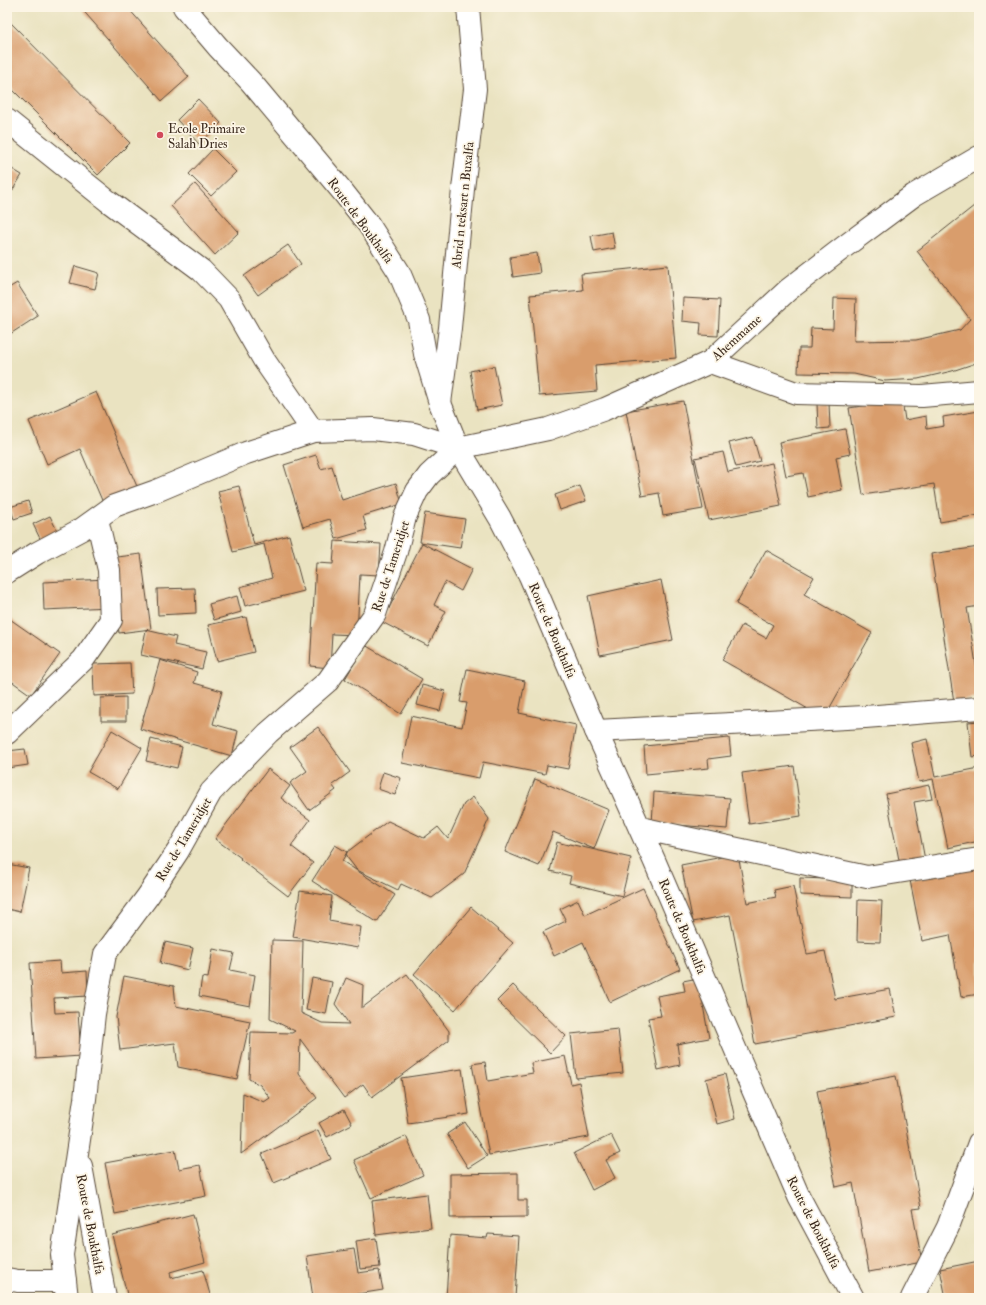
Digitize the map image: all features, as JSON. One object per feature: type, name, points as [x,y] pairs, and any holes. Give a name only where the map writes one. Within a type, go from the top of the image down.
[{"type":"street","name":"Route de Boukhalfa","points":[[184,7],[218,47],[251,82],[343,192],[369,225],[399,272],[419,320],[425,354],[440,402],[458,448],[500,518],[530,576],[799,1197],[853,1298]]},
{"type":"street","name":"Abrid n teksart n Buxalfa","points":[[440,402],[450,328],[463,189],[475,89],[468,7]]},
{"type":"street","points":[[7,120],[108,201],[201,270],[229,299],[264,360],[313,431]]},
{"type":"street","name":"Ahemmame","points":[[458,448],[493,442],[555,427],[605,409],[710,362],[788,290],[844,247],[914,195],[979,157]]},
{"type":"street","points":[[710,362],[796,393],[922,396],[979,391]]},
{"type":"street","points":[[7,572],[37,553],[82,529],[114,506],[198,474],[246,453],[313,431],[373,429],[414,434],[458,448]]},
{"type":"street","name":"Rue de Tameridjet","points":[[66,1290],[62,1255],[85,1099],[94,1014],[105,954],[152,890],[178,851],[211,792],[268,733],[328,682],[375,614],[396,552],[405,518],[416,491],[429,474],[458,448]]},
{"type":"street","points":[[7,733],[83,660],[111,620],[109,570],[97,519]]},
{"type":"street","points":[[596,731],[864,717],[979,708]]},
{"type":"street","points":[[640,828],[867,877],[979,859]]},
{"type":"street","points":[[912,1298],[948,1227],[979,1143]]},
{"type":"street","name":"Route de Boukhalfa","points":[[77,1149],[105,1298]]},
{"type":"street","points":[[7,1279],[66,1290]]},
{"type":"building","points":[[80,7],[127,7],[189,77],[162,101]]},
{"type":"building","points":[[7,19],[130,143],[98,175],[7,84]]},
{"type":"building","points":[[198,99],[221,123],[199,144],[177,120]]},
{"type":"building","points":[[213,149],[236,172],[211,196],[189,174]]},
{"type":"building","points":[[7,166],[22,175],[7,199]]},
{"type":"building","points":[[195,184],[239,232],[215,255],[171,206]]},
{"type":"building","points":[[979,202],[979,362],[952,371],[918,379],[885,381],[854,374],[798,373],[799,348],[810,348],[811,328],[833,329],[834,298],[856,299],[854,341],[916,340],[960,330],[970,319],[917,251]]},
{"type":"building","points":[[612,232],[615,248],[594,252],[591,236]]},
{"type":"building","points":[[288,245],[301,264],[258,295],[244,276]]},
{"type":"building","points":[[537,253],[540,273],[513,277],[510,257]]},
{"type":"building","points":[[668,265],[676,358],[595,365],[597,391],[539,396],[530,295],[583,290],[581,274]]},
{"type":"building","points":[[75,266],[99,273],[95,289],[70,283]]},
{"type":"building","points":[[17,283],[38,316],[7,336],[7,289]]},
{"type":"building","points":[[683,298],[720,300],[718,336],[700,335],[701,323],[682,321]]},
{"type":"building","points":[[494,366],[502,405],[477,410],[470,371]]},
{"type":"building","points":[[96,392],[139,491],[104,505],[80,449],[47,464],[29,421]]},
{"type":"building","points":[[902,400],[905,420],[926,416],[927,429],[944,426],[943,417],[979,411],[979,515],[940,522],[934,484],[863,495],[849,408]]},
{"type":"building","points":[[683,401],[703,509],[663,516],[659,493],[642,496],[626,411]]},
{"type":"building","points":[[829,402],[830,428],[818,429],[817,403]]},
{"type":"building","points":[[845,429],[850,454],[836,457],[842,490],[808,497],[803,473],[786,476],[779,442]]},
{"type":"building","points":[[753,437],[760,461],[736,467],[729,443]]},
{"type":"building","points":[[723,452],[728,472],[772,463],[781,506],[709,520],[695,458]]},
{"type":"building","points":[[316,455],[321,469],[332,466],[342,500],[396,483],[402,504],[363,516],[367,530],[336,539],[330,519],[303,527],[284,465]]},
{"type":"building","points":[[239,486],[254,545],[289,535],[304,591],[245,606],[240,587],[272,578],[264,544],[233,552],[218,491]]},
{"type":"building","points":[[580,486],[586,501],[560,510],[555,495]]},
{"type":"building","points":[[28,501],[32,513],[14,519],[10,507]]},
{"type":"building","points":[[425,513],[465,519],[460,548],[420,542]]},
{"type":"building","points":[[50,516],[61,539],[44,547],[33,524]]},
{"type":"building","points":[[335,541],[381,544],[379,575],[360,574],[357,635],[332,634],[330,668],[310,666],[316,563],[333,564]]},
{"type":"building","points":[[422,543],[472,569],[461,591],[445,582],[434,605],[446,611],[428,646],[382,622]]},
{"type":"building","points":[[979,547],[979,606],[967,608],[979,683],[979,698],[954,702],[931,554]]},
{"type":"building","points":[[766,550],[814,577],[804,594],[872,633],[824,718],[722,660],[742,625],[766,638],[773,625],[736,604]]},
{"type":"building","points":[[141,554],[151,629],[119,633],[110,558]]},
{"type":"building","points":[[107,579],[109,607],[44,610],[43,582]]},
{"type":"building","points":[[661,580],[673,640],[600,655],[588,596]]},
{"type":"building","points":[[195,588],[196,613],[158,615],[157,589]]},
{"type":"building","points":[[237,596],[241,612],[214,620],[209,604]]},
{"type":"building","points":[[7,617],[60,654],[31,695],[7,678]]},
{"type":"building","points":[[246,617],[254,652],[217,661],[208,625]]},
{"type":"building","points":[[146,630],[176,637],[174,645],[206,652],[202,669],[141,655]]},
{"type":"building","points":[[365,645],[422,679],[401,714],[345,679]]},
{"type":"building","points":[[160,660],[197,672],[194,683],[222,691],[213,724],[238,731],[232,756],[140,729]]},
{"type":"building","points":[[130,663],[132,694],[94,696],[93,664]]},
{"type":"building","points":[[467,669],[525,681],[519,713],[576,725],[568,769],[547,765],[545,774],[483,762],[479,778],[402,763],[411,716],[462,727],[467,703],[460,702]]},
{"type":"building","points":[[422,685],[445,691],[440,711],[417,705]]},
{"type":"building","points":[[126,697],[126,721],[101,721],[101,698]]},
{"type":"building","points":[[979,721],[979,756],[972,757],[968,722]]},
{"type":"building","points":[[318,727],[350,772],[332,785],[336,790],[309,810],[290,783],[307,771],[290,747]]},
{"type":"building","points":[[112,730],[142,748],[118,789],[88,772]]},
{"type":"building","points":[[729,738],[731,756],[708,759],[709,768],[646,774],[644,746]]},
{"type":"building","points":[[151,739],[182,747],[177,768],[146,761]]},
{"type":"building","points":[[927,739],[935,777],[979,768],[979,841],[948,848],[933,779],[919,782],[911,743]]},
{"type":"building","points":[[25,749],[28,765],[8,768],[7,751]]},
{"type":"building","points":[[794,766],[801,816],[749,824],[742,773]]},
{"type":"building","points":[[268,769],[290,786],[281,798],[310,820],[291,846],[313,863],[288,896],[215,839]]},
{"type":"building","points":[[383,772],[401,778],[395,795],[378,789]]},
{"type":"building","points":[[535,779],[609,810],[594,849],[553,832],[539,866],[505,852]]},
{"type":"building","points":[[929,785],[932,799],[914,802],[925,860],[900,865],[886,794]]},
{"type":"building","points":[[654,792],[730,798],[727,829],[652,823]]},
{"type":"building","points":[[473,797],[489,819],[464,874],[432,898],[401,884],[398,890],[357,870],[346,856],[347,852],[388,821],[424,838],[438,827],[448,839],[464,804]]},
{"type":"building","points":[[557,842],[631,858],[622,896],[569,883],[571,876],[550,871]]},
{"type":"building","points":[[335,845],[347,852],[342,861],[395,895],[377,922],[312,881]]},
{"type":"building","points":[[738,854],[747,903],[776,897],[774,890],[793,886],[807,954],[825,951],[835,999],[890,989],[896,1017],[755,1044],[730,915],[693,922],[681,865]]},
{"type":"building","points":[[7,864],[29,868],[20,912],[7,909]]},
{"type":"building","points":[[979,866],[979,994],[961,997],[950,935],[922,941],[910,880]]},
{"type":"building","points":[[800,878],[852,880],[852,897],[800,895]]},
{"type":"building","points":[[643,888],[680,969],[610,1002],[583,942],[554,956],[543,932],[566,921],[560,909],[578,900],[585,915]]},
{"type":"building","points":[[300,891],[332,896],[329,921],[361,927],[358,948],[293,937]]},
{"type":"building","points":[[858,900],[882,901],[880,942],[857,941]]},
{"type":"building","points":[[471,907],[513,943],[455,1010],[414,974]]},
{"type":"building","points":[[272,940],[303,941],[301,1013],[322,1023],[349,1024],[335,1004],[346,978],[363,985],[362,1008],[407,974],[449,1031],[449,1040],[372,1097],[363,1084],[344,1098],[300,1039],[299,1074],[317,1098],[241,1154],[243,1093],[264,1102],[270,1098],[260,1085],[249,1079],[251,1032],[292,1033],[295,1031],[270,1019]]},
{"type":"building","points":[[165,942],[193,948],[188,970],[160,963]]},
{"type":"building","points":[[213,949],[234,953],[230,970],[255,975],[250,1006],[199,996],[202,977],[208,978]]},
{"type":"building","points":[[60,961],[61,973],[87,971],[88,996],[54,998],[55,1013],[78,1012],[81,1056],[36,1059],[30,963]]},
{"type":"building","points":[[124,976],[174,986],[176,1006],[250,1021],[237,1079],[178,1067],[175,1043],[120,1050],[116,1017]]},
{"type":"building","points":[[312,978],[332,982],[326,1014],[306,1010]]},
{"type":"building","points":[[698,978],[709,1038],[677,1044],[680,1065],[658,1070],[648,1018],[661,1016],[657,996],[685,991],[683,981]]},
{"type":"building","points":[[513,985],[566,1036],[550,1053],[497,1001]]},
{"type":"building","points":[[618,1029],[623,1073],[576,1078],[571,1034]]},
{"type":"building","points":[[565,1056],[571,1084],[579,1082],[589,1137],[489,1155],[472,1064],[485,1062],[488,1081],[533,1073],[531,1063]]},
{"type":"building","points":[[462,1069],[469,1114],[408,1123],[401,1078]]},
{"type":"building","points":[[725,1074],[735,1119],[717,1124],[706,1079]]},
{"type":"building","points":[[896,1076],[921,1208],[912,1209],[922,1262],[869,1272],[853,1183],[836,1187],[817,1091]]},
{"type":"building","points":[[344,1109],[352,1124],[327,1137],[319,1123]]},
{"type":"building","points":[[465,1122],[487,1156],[468,1168],[447,1134]]},
{"type":"building","points":[[318,1130],[331,1159],[274,1183],[262,1154]]},
{"type":"building","points":[[611,1135],[620,1153],[606,1160],[615,1178],[592,1190],[574,1153]]},
{"type":"building","points":[[406,1136],[423,1175],[371,1198],[354,1160]]},
{"type":"building","points":[[175,1150],[179,1169],[200,1165],[206,1196],[115,1214],[105,1163]]},
{"type":"building","points":[[518,1173],[518,1200],[527,1200],[527,1217],[450,1218],[450,1174]]},
{"type":"building","points":[[427,1194],[431,1228],[376,1235],[372,1201]]},
{"type":"building","points":[[193,1214],[205,1262],[170,1272],[171,1278],[203,1270],[211,1298],[128,1298],[112,1235]]},
{"type":"building","points":[[488,1234],[519,1236],[515,1298],[446,1298],[450,1235],[487,1238]]},
{"type":"building","points":[[376,1238],[380,1267],[360,1269],[356,1241]]},
{"type":"building","points":[[354,1249],[358,1273],[379,1270],[383,1290],[333,1298],[313,1298],[307,1256]]},
{"type":"building","points":[[979,1261],[979,1298],[946,1298],[940,1269]]},
{"type":"place","name":"Ecole Primaire Salah Dries","points":[[160,135]]}]
